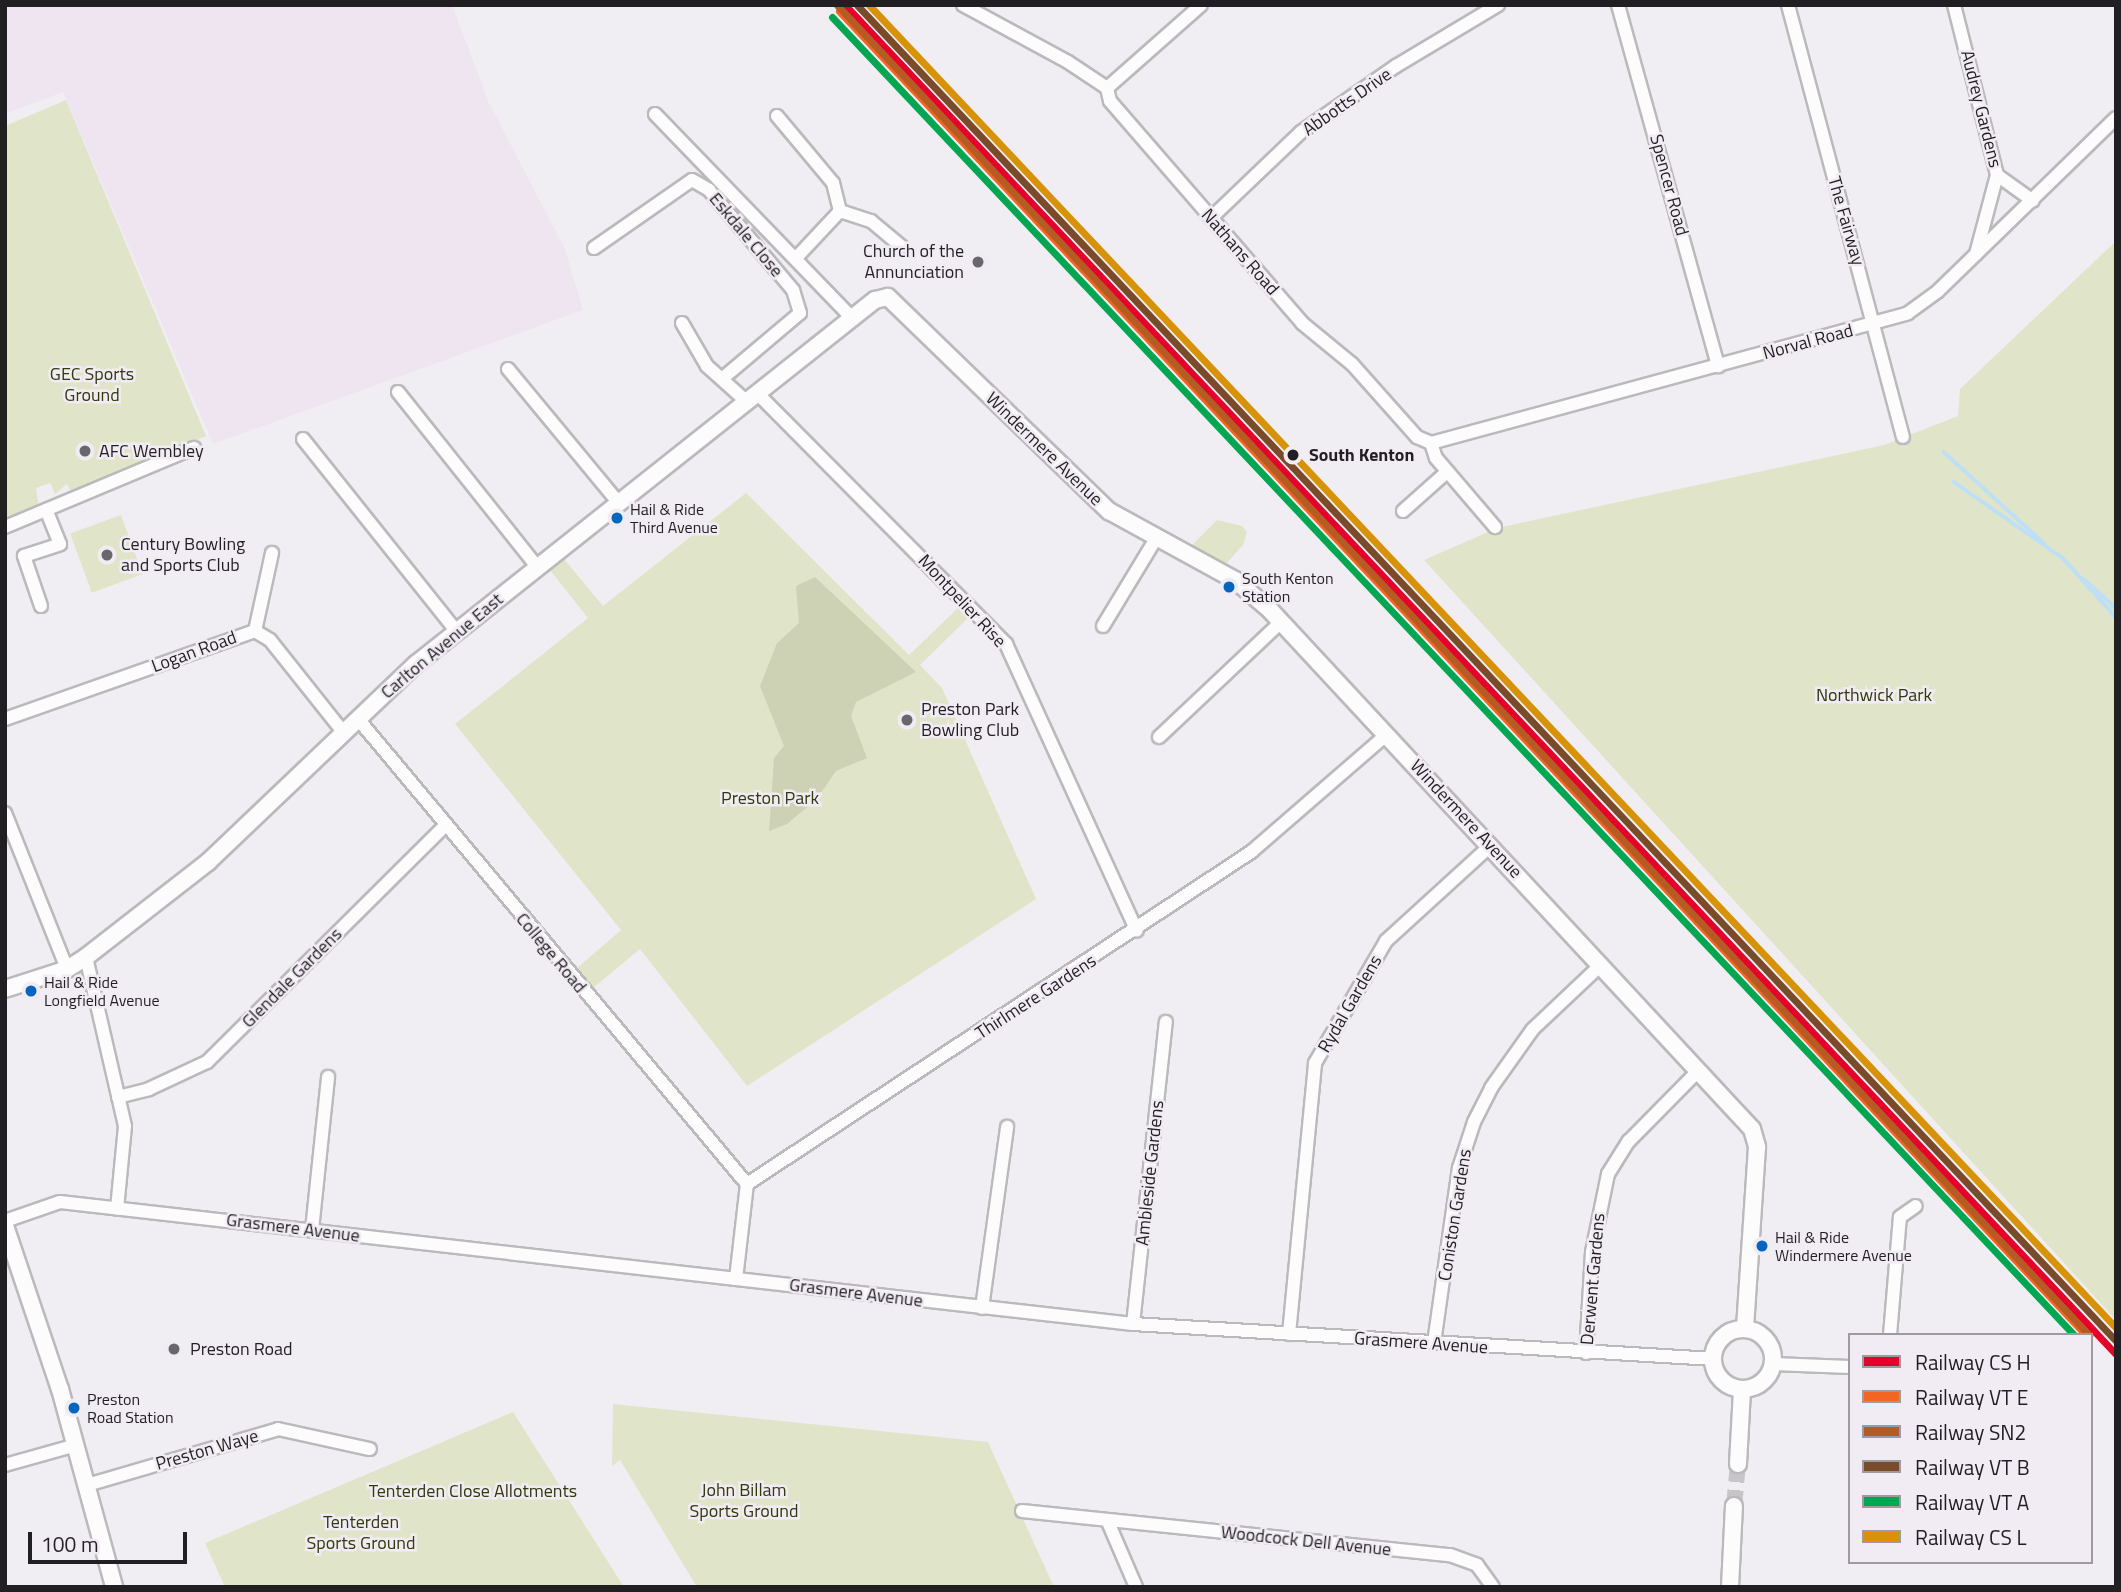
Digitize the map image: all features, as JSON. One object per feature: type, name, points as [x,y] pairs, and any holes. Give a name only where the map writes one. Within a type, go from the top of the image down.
[{"type":"street","name":"Nathans Road","points":[[963,5],[1068,62],[1107,88],[1110,101],[1302,323],[1352,364],[1417,438],[1432,443],[1447,472],[1495,527]]},
{"type":"street","name":"Abbotts Drive","points":[[1210,218],[1301,132],[1396,66],[1498,5]]},
{"type":"street","name":"Spencer Road","points":[[1618,5],[1718,366]]},
{"type":"street","name":"The Fairway","points":[[1788,5],[1903,437]]},
{"type":"street","name":"Audrey Gardens","points":[[1954,5],[1997,175],[1976,254]]},
{"type":"street","points":[[1107,88],[1192,8]]},
{"type":"street","points":[[655,114],[852,318]]},
{"type":"street","points":[[777,116],[834,183],[841,211]]},
{"type":"street","name":"Norval Road","points":[[1432,443],[1908,313],[2033,201],[2116,118]]},
{"type":"street","points":[[1997,175],[2033,201]]},
{"type":"street","name":"Eskdale Close","points":[[594,248],[680,186],[692,180],[709,190],[793,290],[800,313],[723,377]]},
{"type":"street","points":[[796,258],[841,211]]},
{"type":"street","points":[[841,211],[871,221],[902,247]]},
{"type":"street","name":"Carlton Avenue East","points":[[5,989],[67,969],[208,862],[358,719],[456,631],[881,296]]},
{"type":"street","name":"Windermere Avenue","points":[[881,296],[892,300],[1087,494],[1155,540],[1235,580],[1281,622],[1752,1129],[1757,1147],[1745,1329]]},
{"type":"street","name":"Montpelier Rise","points":[[682,323],[707,366],[752,397],[1006,645],[1137,932]]},
{"type":"street","points":[[508,369],[619,503]]},
{"type":"street","points":[[398,392],[538,568]]},
{"type":"street","points":[[303,439],[456,631]]},
{"type":"street","points":[[5,527],[194,448]]},
{"type":"street","points":[[1403,511],[1447,472]]},
{"type":"street","points":[[41,606],[24,556],[60,544],[46,510]]},
{"type":"street","points":[[1103,626],[1155,540]]},
{"type":"street","points":[[255,631],[272,554]]},
{"type":"street","points":[[1159,737],[1281,622]]},
{"type":"street","name":"Logan Road","points":[[5,719],[255,631],[270,640],[344,733]]},
{"type":"street","name":"College Road","points":[[358,719],[747,1184]]},
{"type":"street","name":"Thirlmere Gardens","points":[[747,1184],[1137,932],[1251,852],[1387,734]]},
{"type":"street","points":[[5,813],[67,969]]},
{"type":"street","name":"Glendale Gardens","points":[[118,1097],[149,1090],[207,1062],[445,826]]},
{"type":"street","name":"Rydal Gardens","points":[[1289,1334],[1315,1063],[1387,941],[1491,845]]},
{"type":"street","points":[[86,957],[118,1097],[125,1149],[117,1209]]},
{"type":"street","name":"Coniston Gardens","points":[[1434,1343],[1459,1168],[1474,1122],[1491,1088],[1533,1029],[1601,965]]},
{"type":"street","name":"Ambleside Gardens","points":[[1133,1324],[1166,1022]]},
{"type":"street","name":"Derwent Gardens","points":[[1586,1353],[1591,1252],[1608,1174],[1629,1141],[1698,1071]]},
{"type":"street","points":[[312,1230],[328,1077]]},
{"type":"street","points":[[982,1308],[1007,1127]]},
{"type":"street","points":[[736,1279],[747,1184]]},
{"type":"street","name":"Grasmere Avenue","points":[[5,1223],[55,1202],[1133,1324],[1713,1359]]},
{"type":"street","points":[[1890,1333],[1900,1217],[1916,1206]]},
{"type":"street","points":[[5,1223],[9,1253],[76,1445],[114,1587]]},
{"type":"street","points":[[1745,1329],[1764,1337],[1773,1364],[1765,1381],[1742,1390],[1723,1381],[1713,1359],[1721,1339],[1745,1329]]},
{"type":"street","points":[[1773,1364],[1848,1367]]},
{"type":"street","points":[[1738,1464],[1742,1390]]},
{"type":"street","name":"Preston Waye","points":[[87,1485],[278,1429],[370,1449]]},
{"type":"street","points":[[5,1465],[76,1445]]},
{"type":"street","points":[[1730,1587],[1734,1506]]},
{"type":"street","name":"Woodcock Dell Avenue","points":[[1022,1511],[1108,1522],[1451,1555],[1476,1565],[1493,1587]]},
{"type":"street","points":[[1108,1522],[1136,1587]]},
{"type":"shaded area","points":[[5,5],[452,5],[489,103],[565,249],[583,310],[213,444],[63,92],[5,114]]},
{"type":"green space","name":"GEC Sports Ground","points":[[66,100],[206,436],[71,493],[67,484],[55,494],[50,483],[36,488],[39,508],[5,519],[5,126]]},
{"type":"green space","name":"Northwick Park","points":[[2116,241],[2116,1320],[1424,560],[1497,528],[1884,445],[1958,416],[1960,389]]},
{"type":"green space","name":"Preston Park","points":[[746,493],[909,655],[958,608],[968,618],[920,665],[942,688],[1036,899],[747,1086],[640,949],[592,989],[576,969],[621,930],[455,724],[588,618],[550,570],[564,559],[603,606]]},
{"type":"green space","name":"Century Bowling and Sports Club","points":[[121,515],[143,574],[92,593],[70,533]]},
{"type":"green space","points":[[1217,520],[1242,526],[1247,532],[1243,545],[1226,564],[1191,546]]},
{"type":"green space","points":[[815,577],[916,672],[856,702],[851,716],[867,758],[836,771],[816,800],[787,824],[769,831],[774,758],[784,746],[760,686],[777,643],[799,623],[796,586]]},
{"type":"green space","name":"John Billam Sports Ground","points":[[613,1404],[988,1442],[1054,1587],[697,1587],[620,1460],[612,1466]]},
{"type":"green space","name":"Tenterden Sports Ground","points":[[513,1412],[624,1587],[225,1587],[205,1543]]},
{"type":"waterway","points":[[1944,452],[2044,543]]},
{"type":"waterway","points":[[1954,482],[2063,558],[2116,617]]},
{"type":"waterway","points":[[2084,579],[2116,608]]},
{"type":"tunnel","points":[[1734,1506],[1738,1464]]},
{"type":"transit line","points":[[845,5],[2116,1354]]},
{"type":"transit line","points":[[857,5],[2116,1341]]},
{"type":"transit line","points":[[869,5],[2116,1328]]},
{"type":"transit line","points":[[839,11],[2084,1333]]},
{"type":"transit line","points":[[832,17],[2072,1333]]},
{"type":"rail line","name":"SN2","points":[[837,5],[2087,1333]]},
{"type":"place","name":"Church of the Annunciation","points":[[978,262]]},
{"type":"place","name":"AFC Wembley","points":[[85,451]]},
{"type":"place","name":"South Kenton","points":[[1293,455]]},
{"type":"place","name":"Hail & Ride Third Avenue","points":[[617,518]]},
{"type":"place","name":"Century Bowling and Sports Club","points":[[107,555]]},
{"type":"place","name":"South Kenton Station","points":[[1229,587]]},
{"type":"place","name":"Preston Park Bowling Club","points":[[907,720]]},
{"type":"place","name":"Hail & Ride Longfield Avenue","points":[[31,991]]},
{"type":"place","name":"Hail & Ride Windermere Avenue","points":[[1762,1246]]},
{"type":"place","name":"Preston Road","points":[[174,1349]]},
{"type":"place","name":"Preston Road Station","points":[[74,1408]]},
{"type":"park label","name":"Tenterden Close Allotments","points":[[473,1491]]}]
